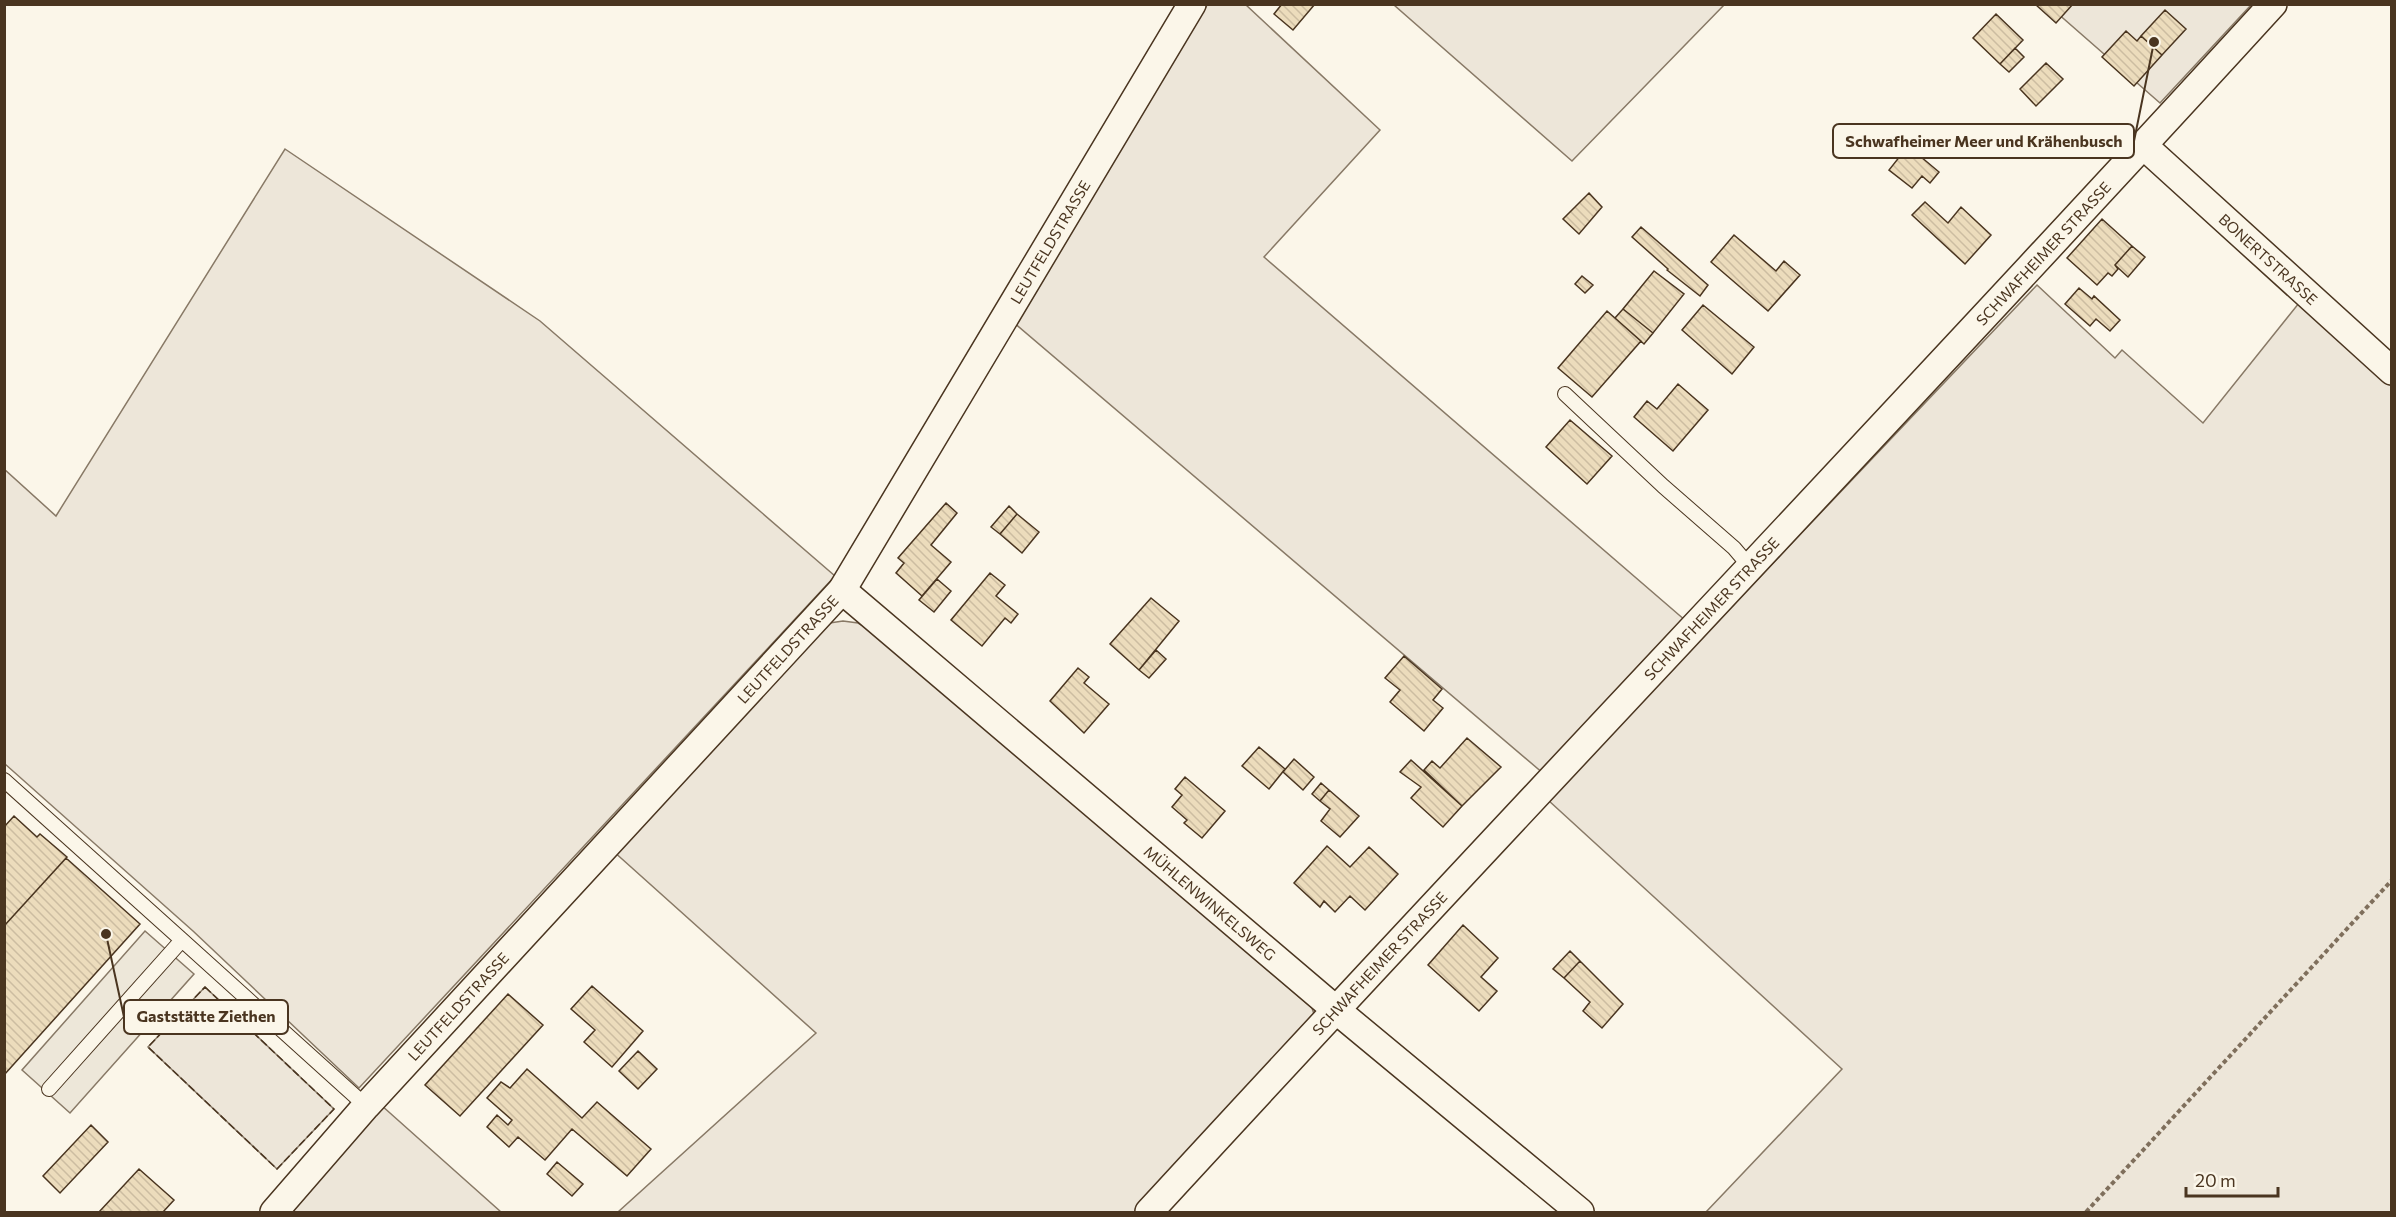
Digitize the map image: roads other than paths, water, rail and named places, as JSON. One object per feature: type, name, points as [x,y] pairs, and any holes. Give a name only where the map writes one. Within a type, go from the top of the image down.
[{"type":"street","name":"LEUTFELDSTRASSE","points":[[274,1212],[366,1106],[842,590],[1192,4]]},
{"type":"street","name":"SCHWAFHEIMER STRASSE","points":[[1149,1212],[1335,1009],[1751,568],[2144,146],[2273,4]]},
{"type":"street","name":"BONERTSTRASSE","points":[[2144,146],[2391,371]]},
{"type":"street","name":"MÜHLENWINKELSWEG","points":[[842,590],[1335,1009],[1580,1212]]},
{"type":"lane","points":[[1565,394],[1662,486],[1734,548],[1751,568]]},
{"type":"lane","points":[[4,780],[366,1106]]},
{"type":"lane","points":[[49,1089],[182,940]]},
{"type":"place","name":"Schwafheimer Meer und Krähenbusch","points":[[2154,42]]},
{"type":"place","name":"Gaststätte Ziethen","points":[[106,934]]}]
